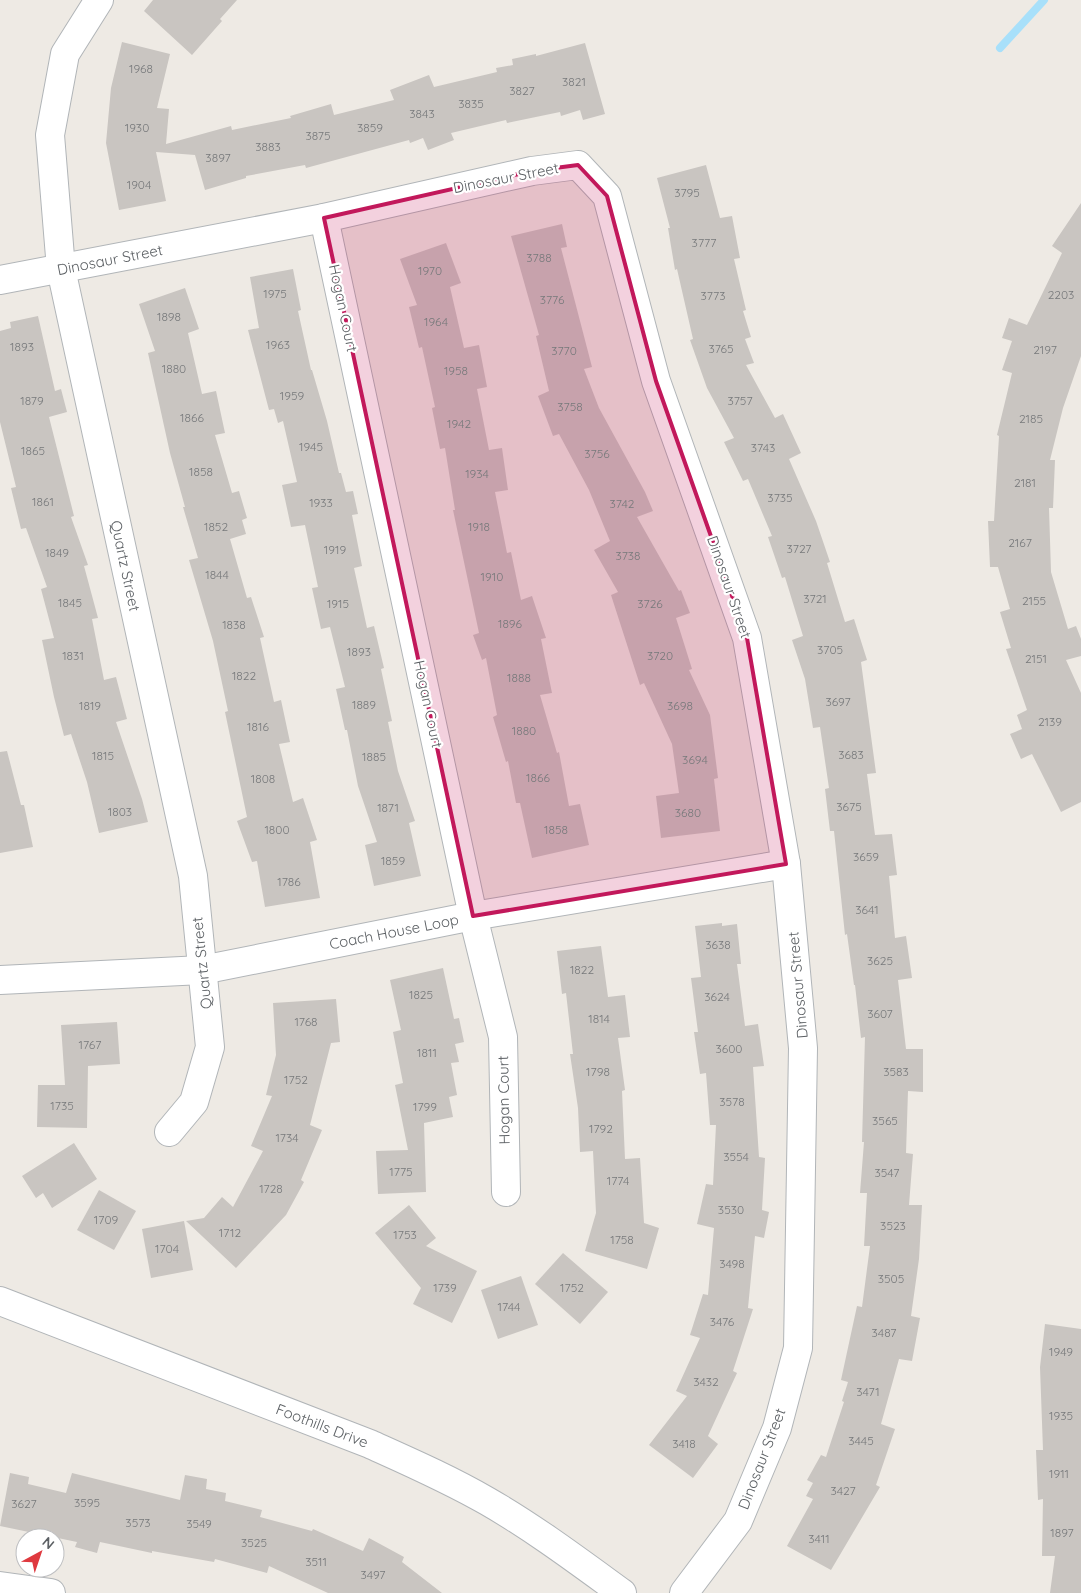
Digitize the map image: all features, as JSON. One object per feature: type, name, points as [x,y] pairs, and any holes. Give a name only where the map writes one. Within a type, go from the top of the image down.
[{"type":"street","name":"Quartz Street","points":[[99,0],[65,54],[50,135],[61,269],[193,876],[210,1047],[194,1102],[169,1132]]},
{"type":"street","name":"Dinosaur Street","points":[[0,280],[324,218],[532,171],[578,165],[607,196],[656,381],[748,638],[786,864],[803,1048],[798,1348],[777,1428],[738,1521],[684,1593]]},
{"type":"street","name":"Hogan Court","points":[[324,218],[473,916],[503,1036],[506,1192]]},
{"type":"street","name":"Coach House Loop","points":[[0,980],[202,970],[473,916],[786,864]]},
{"type":"street","name":"Foothills Drive","points":[[0,1301],[370,1444],[430,1471],[487,1501],[540,1534],[622,1593]]},
{"type":"street","points":[[0,1586],[51,1593]]},
{"type":"highlighted area","points":[[578,165],[607,196],[656,381],[747,638],[786,864],[473,916],[324,218],[532,171]]},
{"type":"building","points":[[153,0],[237,0],[220,19],[222,21],[192,55],[144,11]]},
{"type":"building","points":[[122,42],[170,54],[157,108],[169,109],[166,144],[231,126],[232,130],[291,118],[290,116],[331,104],[334,115],[394,100],[390,90],[429,75],[434,87],[497,72],[496,68],[513,65],[512,59],[536,54],[536,56],[585,43],[605,114],[583,120],[580,110],[561,116],[560,112],[507,123],[506,120],[451,133],[454,140],[428,150],[423,138],[410,143],[409,140],[306,168],[305,165],[246,176],[246,178],[205,190],[195,155],[156,152],[166,201],[119,210],[106,143],[111,88]]},
{"type":"building","points":[[706,165],[720,218],[732,216],[740,258],[734,259],[746,310],[743,311],[751,337],[745,339],[754,363],[746,365],[775,418],[783,414],[801,453],[789,459],[816,521],[830,562],[827,563],[845,622],[854,619],[867,660],[861,662],[876,773],[867,774],[875,835],[892,834],[897,875],[889,876],[895,938],[906,936],[912,978],[898,980],[906,1049],[923,1049],[923,1092],[908,1091],[906,1153],[913,1154],[909,1205],[922,1205],[919,1259],[911,1316],[920,1318],[912,1361],[899,1359],[881,1424],[895,1429],[876,1485],[880,1487],[831,1570],[787,1546],[813,1499],[806,1496],[813,1483],[807,1480],[821,1455],[826,1457],[844,1402],[842,1401],[848,1382],[841,1380],[857,1306],[862,1307],[870,1246],[864,1246],[867,1193],[860,1193],[864,1142],[862,1142],[865,1037],[861,1038],[847,934],[845,935],[834,831],[830,831],[825,789],[829,788],[820,727],[813,728],[805,679],[792,640],[803,636],[785,577],[782,578],[768,537],[772,536],[748,479],[743,481],[724,442],[734,438],[707,388],[690,340],[693,339],[677,269],[675,270],[668,228],[670,228],[657,178]]},
{"type":"building","points":[[1081,203],[1081,356],[1063,408],[1050,460],[1055,460],[1053,508],[1049,508],[1051,572],[1068,629],[1076,626],[1081,639],[1081,656],[1066,660],[1081,693],[1081,802],[1061,812],[1032,754],[1021,759],[1010,734],[1022,729],[1017,715],[1027,710],[1006,649],[1011,648],[1000,612],[1010,609],[998,567],[990,567],[988,521],[994,521],[999,436],[997,435],[1012,373],[1002,370],[1012,341],[1002,338],[1009,318],[1027,325],[1062,253],[1052,246]]},
{"type":"building","points":[[562,224],[567,247],[561,248],[592,367],[584,369],[599,408],[645,492],[653,511],[637,517],[679,591],[681,590],[690,613],[676,618],[692,669],[689,670],[710,715],[718,778],[714,779],[720,831],[661,838],[656,796],[679,793],[672,744],[644,683],[640,685],[611,595],[618,592],[594,550],[610,541],[589,490],[559,434],[553,436],[538,396],[549,391],[536,336],[539,335],[511,236]]},
{"type":"building","points":[[446,243],[461,283],[450,287],[464,348],[479,345],[487,387],[477,389],[489,450],[502,448],[508,490],[495,492],[507,553],[511,552],[521,600],[532,596],[546,638],[541,639],[552,693],[540,695],[557,753],[559,752],[569,806],[580,804],[589,845],[532,858],[520,803],[516,803],[508,761],[506,762],[493,717],[497,715],[486,658],[482,660],[473,635],[479,633],[453,510],[455,510],[445,448],[440,449],[432,408],[435,407],[422,347],[419,348],[409,307],[417,305],[400,259]]},
{"type":"building","points":[[293,269],[301,310],[298,311],[311,370],[327,421],[339,473],[341,473],[346,492],[353,491],[358,514],[352,515],[362,566],[354,568],[367,628],[374,626],[384,668],[381,669],[392,721],[388,722],[398,771],[415,821],[409,823],[421,876],[374,886],[365,845],[377,842],[358,786],[347,730],[345,730],[336,689],[345,687],[330,627],[321,629],[312,588],[318,587],[305,525],[291,527],[282,485],[297,482],[283,421],[278,423],[274,409],[269,410],[248,330],[259,328],[250,277]]},
{"type":"building","points":[[185,288],[199,329],[188,333],[202,394],[216,391],[225,433],[215,435],[232,493],[239,491],[247,518],[242,520],[246,534],[230,539],[247,598],[251,597],[264,637],[260,638],[274,702],[281,700],[290,742],[279,744],[293,802],[303,798],[317,840],[310,842],[320,898],[265,907],[257,861],[252,862],[237,821],[247,817],[225,712],[228,711],[213,641],[189,560],[198,558],[183,507],[185,507],[170,453],[148,353],[155,351],[139,304]]},
{"type":"building","points":[[38,316],[55,391],[61,389],[67,412],[49,417],[74,516],[71,517],[88,565],[84,566],[98,618],[92,619],[104,680],[116,677],[127,719],[116,722],[148,822],[99,833],[87,782],[71,734],[64,736],[54,697],[42,640],[54,638],[41,589],[47,587],[26,528],[21,529],[11,488],[16,487],[0,422],[0,331],[11,328],[10,322]]},
{"type":"building","points":[[7,751],[21,805],[24,805],[33,847],[0,853],[0,752]]},
{"type":"building","points":[[722,923],[722,926],[737,924],[741,964],[737,964],[745,1026],[758,1024],[764,1066],[753,1067],[759,1157],[765,1158],[762,1210],[769,1212],[764,1238],[755,1236],[748,1308],[753,1309],[733,1371],[737,1373],[708,1436],[718,1444],[693,1478],[649,1445],[687,1396],[676,1391],[700,1338],[690,1335],[703,1294],[708,1295],[714,1228],[697,1224],[706,1184],[713,1185],[716,1125],[710,1125],[706,1073],[700,1074],[694,1032],[698,1032],[691,978],[701,977],[695,926]]},
{"type":"building","points":[[601,946],[608,997],[625,995],[630,1037],[618,1038],[625,1090],[622,1091],[625,1159],[640,1158],[644,1223],[659,1228],[647,1269],[585,1251],[596,1213],[593,1151],[580,1152],[578,1108],[570,1054],[573,1054],[566,993],[562,994],[557,951]]},
{"type":"building","points":[[443,968],[454,1019],[459,1018],[464,1042],[455,1044],[459,1062],[451,1063],[457,1095],[449,1097],[453,1117],[424,1123],[426,1192],[378,1194],[376,1151],[408,1150],[395,1085],[403,1083],[393,1032],[401,1030],[390,980]]},
{"type":"building","points":[[336,999],[340,1042],[331,1043],[310,1125],[322,1130],[301,1180],[304,1182],[286,1215],[236,1268],[186,1221],[204,1218],[222,1197],[233,1207],[263,1151],[251,1146],[272,1096],[266,1095],[276,1055],[273,1003]]},
{"type":"building","points":[[117,1022],[120,1064],[88,1066],[87,1128],[37,1127],[38,1085],[65,1085],[61,1025]]},
{"type":"building","points":[[74,1143],[97,1179],[52,1208],[43,1193],[36,1198],[22,1176]]},
{"type":"building","points":[[99,1190],[136,1211],[114,1250],[77,1230]]},
{"type":"building","points":[[409,1205],[436,1238],[426,1246],[477,1271],[452,1323],[413,1304],[421,1288],[375,1233]]},
{"type":"building","points":[[184,1221],[193,1270],[151,1278],[142,1229]]},
{"type":"building","points":[[563,1253],[608,1292],[580,1324],[535,1284]]},
{"type":"building","points":[[521,1276],[538,1325],[498,1339],[481,1290]]},
{"type":"building","points":[[1045,1324],[1081,1329],[1081,1593],[1050,1593],[1055,1556],[1042,1556],[1043,1499],[1038,1500],[1036,1450],[1043,1450],[1040,1367]]},
{"type":"building","points":[[10,1473],[29,1477],[28,1484],[66,1493],[72,1473],[180,1500],[185,1475],[207,1479],[206,1489],[226,1493],[225,1501],[262,1510],[260,1517],[312,1531],[313,1529],[363,1551],[369,1538],[404,1557],[402,1562],[442,1593],[328,1593],[269,1566],[267,1573],[215,1559],[214,1562],[152,1551],[152,1553],[100,1542],[97,1553],[75,1547],[77,1542],[65,1540],[65,1528],[15,1529],[0,1526]]},
{"type":"waterway","points":[[1000,48],[1044,0]]}]
